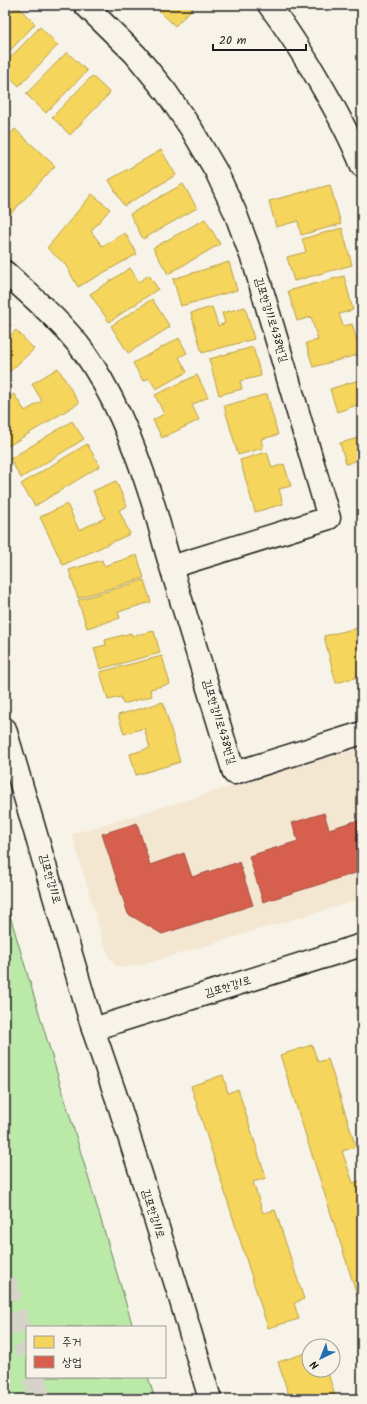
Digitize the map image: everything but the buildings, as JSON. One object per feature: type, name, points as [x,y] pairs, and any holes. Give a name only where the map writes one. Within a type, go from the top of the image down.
[{"type":"street","name":"김포한강11로438번길","points":[[85,5],[135,54],[166,92],[192,130],[216,171],[235,212],[255,266],[328,518],[171,567]]},
{"type":"street","points":[[269,5],[294,41],[322,86],[341,120],[362,166]]},
{"type":"street","name":"김포한강11로438번길","points":[[5,272],[62,326],[83,351],[102,381],[121,418],[152,499],[171,567],[234,773],[362,733]]},
{"type":"street","name":"김포한강11로","points":[[5,729],[93,1029],[120,1108],[178,1291],[210,1399]]},
{"type":"street","name":"김포한강1로","points":[[93,1029],[362,946]]},
{"type":"street","name":"김포한강11로","points":[[93,1029],[111,1123],[195,1399]]},
{"type":"shaded area","points":[[362,747],[362,899],[145,964],[122,968],[115,965],[104,945],[72,834]]},
{"type":"green space","points":[[5,899],[133,1326],[26,1326],[26,1378],[148,1378],[155,1399],[5,1399]]},
{"type":"tunnel","points":[[5,1280],[26,1351]]},
{"type":"tunnel","points":[[34,1378],[40,1399]]}]
